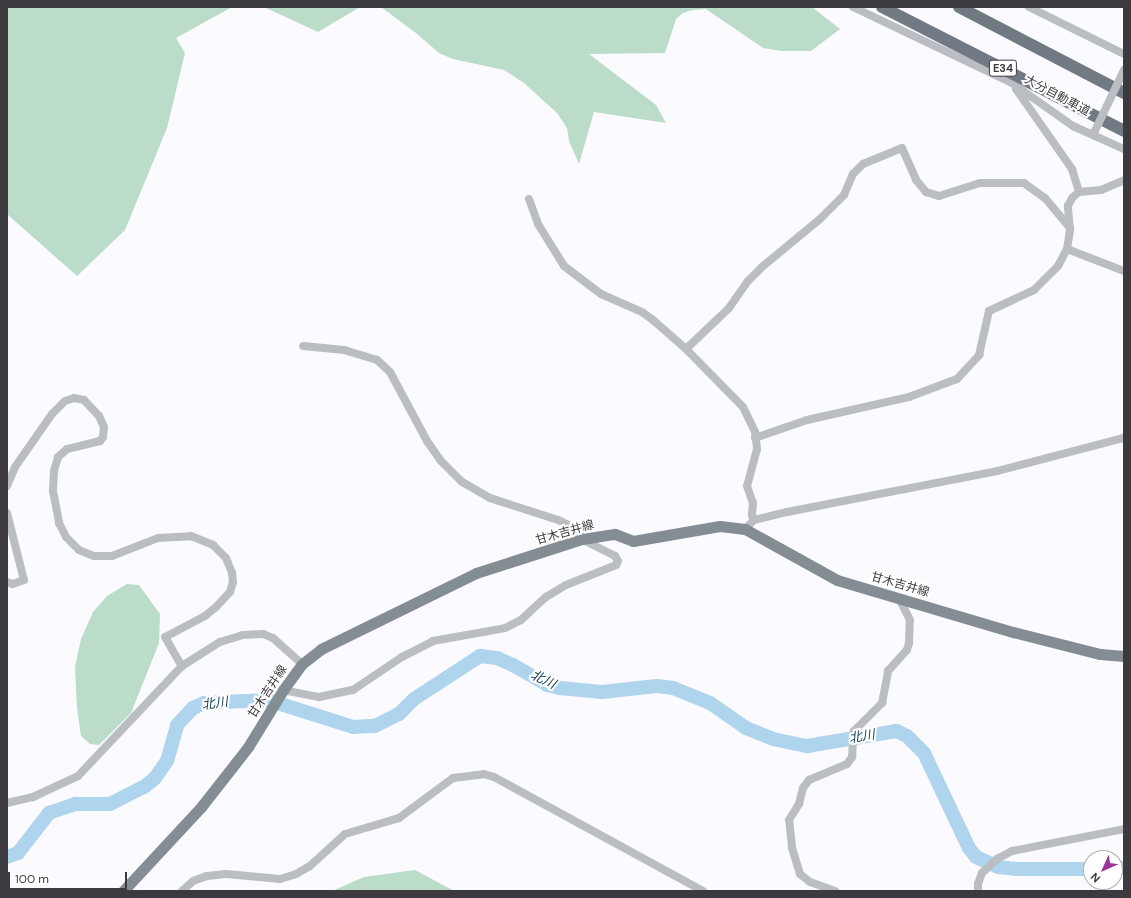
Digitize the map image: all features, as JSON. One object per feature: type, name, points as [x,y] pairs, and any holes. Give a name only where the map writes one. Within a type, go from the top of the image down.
[{"type":"highway","name":"大分自動車道","points":[[882,7],[1124,131]]},
{"type":"highway","points":[[959,7],[1124,93]]},
{"type":"main road","name":"甘木吉井線","points":[[123,891],[201,807],[248,747],[283,690],[302,664],[321,649],[476,573],[582,540],[615,534],[632,541],[720,526],[745,529],[837,580],[900,600],[1100,654],[1124,656]]},
{"type":"street","points":[[853,7],[1012,84],[1073,126],[1124,149]]},
{"type":"street","points":[[1029,7],[1124,54]]},
{"type":"street","points":[[1093,135],[1124,70]]},
{"type":"street","points":[[1012,84],[1072,169],[1079,192]]},
{"type":"street","points":[[686,349],[729,308],[748,281],[762,267],[844,195],[853,174],[864,164],[902,148],[916,180],[926,192],[939,196],[980,183],[1024,183],[1045,198],[1070,228]]},
{"type":"street","points":[[756,438],[807,420],[909,397],[957,378],[979,355],[989,311],[1034,290],[1058,266],[1067,249],[1070,228],[1068,206],[1079,192],[1101,190],[1124,180]]},
{"type":"street","points":[[529,199],[538,224],[564,266],[601,294],[642,312],[686,349],[743,406],[756,438],[756,449],[747,486],[753,503],[752,516],[754,520]]},
{"type":"street","points":[[1067,249],[1124,270]]},
{"type":"street","points":[[283,690],[319,697],[336,695],[353,690],[402,657],[433,641],[505,628],[521,620],[546,597],[566,585],[616,565],[618,562],[615,556],[582,540],[581,531],[558,520],[490,498],[462,482],[441,461],[427,441],[390,372],[377,360],[344,350],[303,346]]},
{"type":"street","points":[[7,486],[15,467],[52,414],[65,401],[74,398],[84,400],[99,416],[104,427],[103,437],[100,441],[67,449],[58,457],[54,471],[54,498],[59,523],[66,537],[79,550],[89,554],[112,556],[158,538],[190,536],[213,545],[226,558],[232,573],[233,582],[230,592],[216,607],[205,616],[165,637],[182,666]]},
{"type":"street","points":[[745,529],[754,520],[1019,466],[1124,438]]},
{"type":"street","points":[[7,513],[24,580],[13,584],[7,582]]},
{"type":"street","points":[[835,891],[810,882],[800,874],[792,847],[789,820],[799,804],[803,788],[809,780],[846,764],[852,757],[854,731],[882,704],[888,671],[907,650],[909,643],[910,620],[900,600]]},
{"type":"street","points":[[7,803],[33,797],[78,776],[182,666],[220,642],[254,633],[273,638],[302,664]]},
{"type":"street","points":[[182,891],[193,882],[207,876],[226,874],[280,879],[296,874],[310,866],[345,834],[399,818],[453,778],[484,774],[494,777],[703,891]]},
{"type":"street","points":[[978,891],[978,884],[982,873],[996,859],[1012,851],[1124,829]]},
{"type":"green space","points":[[7,7],[232,7],[176,38],[185,53],[167,128],[125,230],[77,276],[7,214]]},
{"type":"green space","points":[[264,7],[360,7],[318,32]]},
{"type":"green space","points":[[381,7],[812,7],[840,29],[811,51],[781,51],[763,48],[706,9],[693,10],[683,13],[676,19],[665,53],[589,54],[656,105],[666,123],[594,112],[579,164],[569,141],[567,128],[557,113],[524,83],[504,70],[453,59],[439,53],[416,33]]},
{"type":"green space","points":[[127,584],[139,585],[160,614],[159,643],[131,713],[99,745],[90,744],[81,736],[77,708],[75,667],[81,639],[93,612],[107,596]]},
{"type":"green space","points":[[415,870],[454,891],[332,891],[364,877]]},
{"type":"waterway","name":"北川","points":[[7,857],[18,853],[49,813],[75,804],[110,804],[144,787],[155,778],[167,761],[177,725],[193,708],[204,703],[268,700],[353,727],[375,726],[399,714],[414,699],[480,656],[497,658],[513,665],[547,685],[560,688],[602,692],[657,686],[673,688],[710,703],[746,728],[773,739],[807,746],[897,731],[907,736],[924,753],[969,848],[976,857],[998,867],[1016,869],[1083,869]]}]
